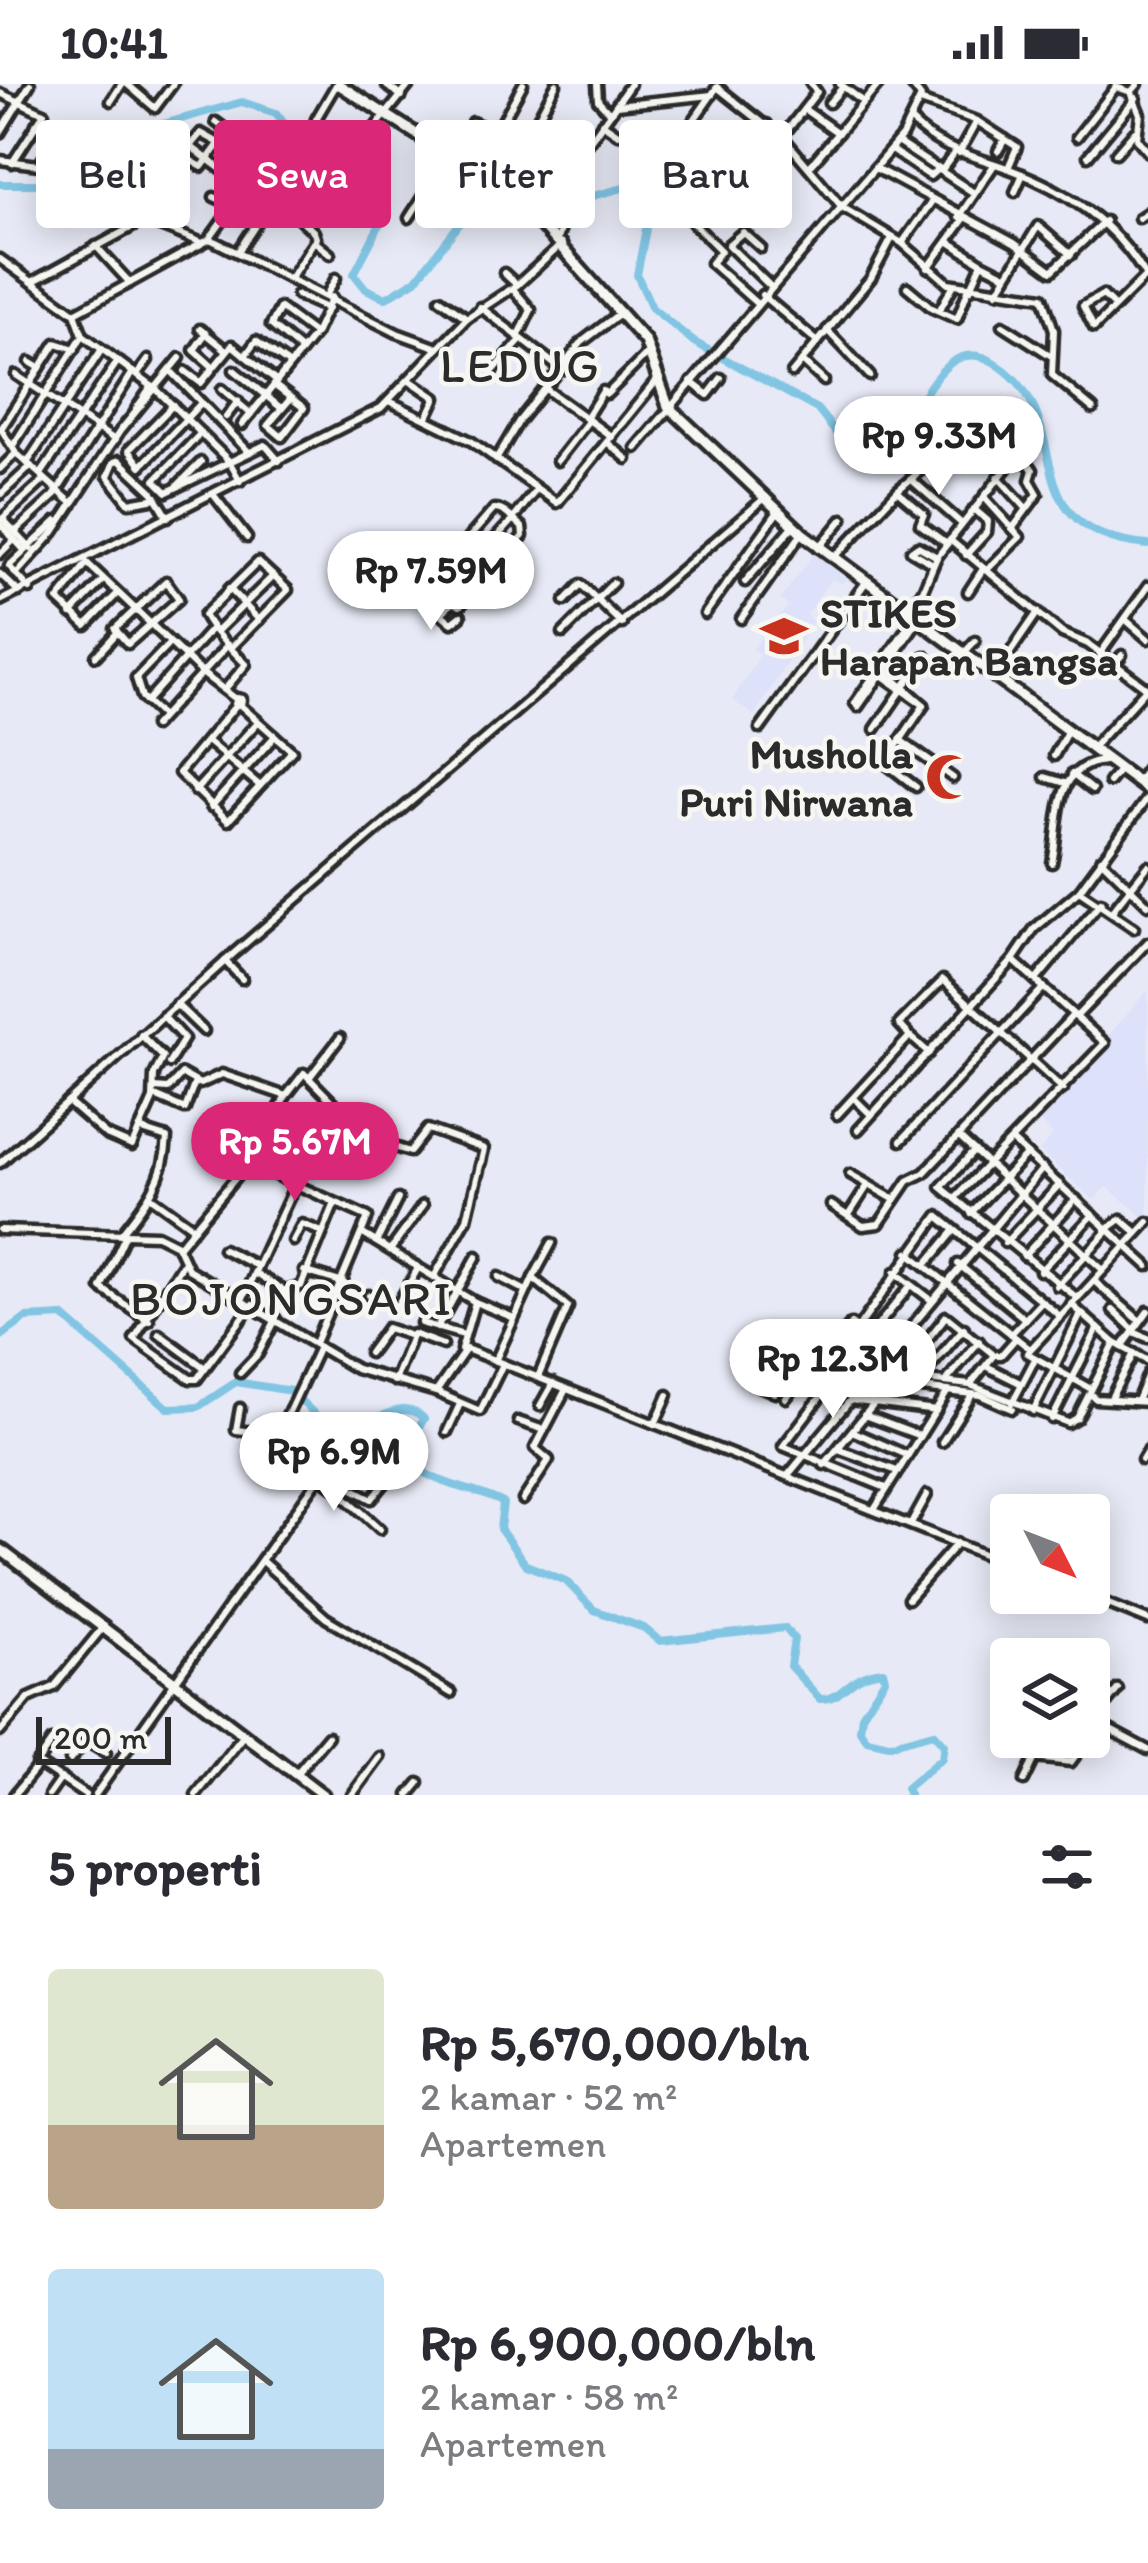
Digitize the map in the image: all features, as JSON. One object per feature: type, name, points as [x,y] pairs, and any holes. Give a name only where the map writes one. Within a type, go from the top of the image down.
[{"type":"main road","points":[[337,84],[415,134]]},
{"type":"main road","points":[[547,228],[651,352],[672,410],[819,548],[1092,748],[1148,796]]},
{"type":"main road","points":[[0,1549],[319,1794]]},
{"type":"street","points":[[0,133],[30,84]]},
{"type":"street","points":[[111,101],[125,84],[155,108],[173,84]]},
{"type":"street","points":[[337,84],[316,119],[351,158],[410,84]]},
{"type":"street","points":[[502,120],[523,84]]},
{"type":"street","points":[[537,120],[556,84]]},
{"type":"street","points":[[597,84],[599,102],[609,112]]},
{"type":"street","points":[[595,136],[630,84]]},
{"type":"street","points":[[707,84],[761,120]]},
{"type":"street","points":[[792,124],[817,92],[811,84]]},
{"type":"street","points":[[813,163],[878,84]]},
{"type":"street","points":[[636,448],[672,410],[755,303],[891,151],[912,122],[920,101],[921,93],[911,84]]},
{"type":"street","points":[[1088,156],[1138,84]]},
{"type":"street","points":[[829,104],[842,85],[861,100]]},
{"type":"street","points":[[387,86],[402,96]]},
{"type":"street","points":[[1077,137],[1116,87],[1133,95]]},
{"type":"street","points":[[616,105],[717,88]]},
{"type":"street","points":[[694,120],[717,88]]},
{"type":"street","points":[[0,93],[44,112],[39,120]]},
{"type":"street","points":[[1133,95],[1138,142],[1148,152]]},
{"type":"street","points":[[920,101],[977,121],[1018,148],[1008,168]]},
{"type":"street","points":[[804,109],[838,133]]},
{"type":"street","points":[[891,151],[930,176],[957,152],[977,121]]},
{"type":"street","points":[[912,122],[957,152],[1023,174],[1105,221],[1128,243],[1147,277],[1094,328],[1083,307],[1103,295],[1114,307]]},
{"type":"street","points":[[602,123],[618,134]]},
{"type":"street","points":[[12,163],[36,124]]},
{"type":"street","points":[[1116,153],[1137,128]]},
{"type":"street","points":[[214,140],[201,133],[190,146],[214,163]]},
{"type":"street","points":[[998,151],[1005,139]]},
{"type":"street","points":[[897,142],[974,193]]},
{"type":"street","points":[[792,143],[844,205],[892,238],[904,241],[953,286],[1043,297],[1054,330],[1050,355],[1054,378],[1093,409]]},
{"type":"street","points":[[190,160],[200,167],[214,150]]},
{"type":"street","points":[[0,160],[36,165]]},
{"type":"street","points":[[930,266],[994,164]]},
{"type":"street","points":[[877,169],[1022,248],[1052,271],[1105,221]]},
{"type":"street","points":[[1015,192],[1023,174]]},
{"type":"street","points":[[904,241],[932,201]]},
{"type":"street","points":[[409,218],[415,209]]},
{"type":"street","points":[[1139,218],[1148,212]]},
{"type":"street","points":[[32,282],[146,220],[200,242]]},
{"type":"street","points":[[999,289],[1039,226],[1071,255]]},
{"type":"street","points":[[210,239],[216,228]]},
{"type":"street","points":[[238,250],[253,228]]},
{"type":"street","points":[[291,277],[314,241],[310,228]]},
{"type":"street","points":[[0,602],[391,402],[466,318],[515,287],[560,241],[563,228]]},
{"type":"street","points":[[699,228],[770,286]]},
{"type":"street","points":[[755,303],[711,263],[743,232],[760,248]]},
{"type":"street","points":[[792,373],[871,278],[892,238]]},
{"type":"street","points":[[75,313],[210,239],[397,333],[438,348]]},
{"type":"street","points":[[314,241],[330,254]]},
{"type":"street","points":[[948,241],[1006,275]]},
{"type":"street","points":[[96,246],[130,283]]},
{"type":"street","points":[[0,259],[75,313],[83,335],[154,388],[229,461],[240,481]]},
{"type":"street","points":[[907,287],[957,319],[982,263]]},
{"type":"street","points":[[494,370],[520,339],[531,310],[504,273]]},
{"type":"street","points":[[242,425],[315,334],[336,278]]},
{"type":"street","points":[[587,296],[599,286]]},
{"type":"street","points":[[941,308],[953,286]]},
{"type":"street","points":[[37,298],[44,290]]},
{"type":"street","points":[[762,295],[818,342]]},
{"type":"street","points":[[297,296],[328,309]]},
{"type":"street","points":[[440,299],[466,318]]},
{"type":"street","points":[[481,307],[562,370]]},
{"type":"street","points":[[301,350],[270,323],[280,308],[315,334]]},
{"type":"street","points":[[496,460],[518,421],[586,338],[621,312]]},
{"type":"street","points":[[1004,325],[1011,335],[1025,337],[1029,346],[1050,355]]},
{"type":"street","points":[[827,330],[871,376]]},
{"type":"street","points":[[213,367],[194,350],[203,331],[226,349]]},
{"type":"street","points":[[0,469],[83,335]]},
{"type":"street","points":[[73,504],[42,478],[1,429],[3,419],[59,341],[75,349]]},
{"type":"street","points":[[245,356],[256,341],[290,364]]},
{"type":"street","points":[[184,371],[201,383],[226,349],[235,346],[290,398],[307,405],[282,437],[268,424],[290,398]]},
{"type":"street","points":[[0,495],[29,464],[102,349]]},
{"type":"street","points":[[557,461],[603,391],[608,394],[629,366],[651,352]]},
{"type":"street","points":[[30,590],[16,574],[30,552],[63,518],[131,418],[180,358]]},
{"type":"street","points":[[0,554],[57,492],[148,360]]},
{"type":"street","points":[[30,552],[1,522],[42,478],[118,361]]},
{"type":"street","points":[[802,361],[824,381]]},
{"type":"street","points":[[30,362],[40,368]]},
{"type":"street","points":[[234,370],[281,408]]},
{"type":"street","points":[[171,371],[249,452]]},
{"type":"street","points":[[16,375],[115,440]]},
{"type":"street","points":[[691,382],[708,395],[721,378]]},
{"type":"street","points":[[391,402],[428,417],[560,503],[658,379]]},
{"type":"street","points":[[411,380],[436,397],[428,417]]},
{"type":"street","points":[[222,389],[251,414]]},
{"type":"street","points":[[547,390],[587,419],[627,459]]},
{"type":"street","points":[[226,417],[238,401]]},
{"type":"street","points":[[172,405],[128,454],[142,466],[201,403]]},
{"type":"street","points":[[936,414],[935,424],[949,446]]},
{"type":"street","points":[[834,558],[897,490],[914,481],[988,414],[1032,466],[1030,480],[1038,492],[1012,530]]},
{"type":"street","points":[[964,432],[978,448],[991,448]]},
{"type":"street","points":[[201,433],[155,480],[167,492],[268,445],[279,461]]},
{"type":"street","points":[[0,444],[12,445]]},
{"type":"street","points":[[186,448],[211,471]]},
{"type":"street","points":[[881,671],[855,707],[899,643],[935,560],[1021,451]]},
{"type":"street","points":[[157,498],[129,503],[108,476],[114,462],[119,460],[157,498],[168,517]]},
{"type":"street","points":[[173,489],[201,462]]},
{"type":"street","points":[[998,477],[1026,508]]},
{"type":"street","points":[[914,481],[962,524]]},
{"type":"street","points":[[438,611],[537,489]]},
{"type":"street","points":[[897,490],[924,514],[920,524],[1148,688],[1092,748]]},
{"type":"street","points":[[213,494],[247,538]]},
{"type":"street","points":[[968,592],[1020,537],[983,496]]},
{"type":"street","points":[[0,1163],[225,961],[766,497]]},
{"type":"street","points":[[869,503],[878,510]]},
{"type":"street","points":[[434,590],[460,606],[523,536],[513,520],[494,509],[433,579],[434,590],[426,600],[452,622],[461,616]]},
{"type":"street","points":[[966,555],[987,531],[987,520],[973,509]]},
{"type":"street","points":[[704,614],[779,510]]},
{"type":"street","points":[[819,548],[843,519]]},
{"type":"street","points":[[745,582],[798,529]]},
{"type":"street","points":[[741,619],[798,529]]},
{"type":"street","points":[[86,562],[168,645],[225,689],[292,751],[228,820],[179,771],[237,703]]},
{"type":"street","points":[[86,562],[56,598],[86,626],[116,594]]},
{"type":"street","points":[[154,726],[202,673],[229,647],[259,620],[288,590],[256,562],[205,613],[214,630],[229,647],[245,666],[225,689]]},
{"type":"street","points":[[0,574],[19,592]]},
{"type":"street","points":[[146,702],[184,659],[273,576]]},
{"type":"street","points":[[71,614],[103,580]]},
{"type":"street","points":[[97,656],[134,611],[168,582],[179,599],[130,645],[116,634]]},
{"type":"street","points":[[760,729],[866,582]]},
{"type":"street","points":[[563,633],[613,583]]},
{"type":"street","points":[[565,601],[581,584],[622,624]]},
{"type":"street","points":[[1100,654],[1148,586]]},
{"type":"street","points":[[229,589],[259,620]]},
{"type":"street","points":[[994,676],[1038,612]]},
{"type":"street","points":[[1126,620],[1148,639]]},
{"type":"street","points":[[963,654],[975,640]]},
{"type":"street","points":[[162,716],[146,702],[136,677],[168,645]]},
{"type":"street","points":[[1113,664],[1123,655]]},
{"type":"street","points":[[875,729],[925,656]]},
{"type":"street","points":[[881,671],[924,705],[885,760],[916,787]]},
{"type":"street","points":[[195,791],[257,722]]},
{"type":"street","points":[[1054,757],[1068,730]]},
{"type":"street","points":[[211,807],[275,736]]},
{"type":"street","points":[[900,740],[953,778]]},
{"type":"street","points":[[208,741],[260,785]]},
{"type":"street","points":[[1052,863],[1065,783],[1087,764],[1108,761]]},
{"type":"street","points":[[1137,782],[1148,767]]},
{"type":"street","points":[[1109,782],[1117,772]]},
{"type":"street","points":[[1074,776],[1092,790]]},
{"type":"street","points":[[1045,777],[1065,783]]},
{"type":"street","points":[[858,1130],[1013,961],[1044,919],[1079,891],[1148,796]]},
{"type":"street","points":[[1101,859],[1148,904]]},
{"type":"street","points":[[1112,910],[1148,866]]},
{"type":"street","points":[[1079,891],[1134,928]]},
{"type":"street","points":[[1036,980],[1101,902]]},
{"type":"street","points":[[831,1205],[863,1226],[874,1225],[908,1181],[924,1173],[1148,941]]},
{"type":"street","points":[[225,961],[242,979]]},
{"type":"street","points":[[955,1198],[1105,1043],[1013,961]]},
{"type":"street","points":[[929,1053],[899,1024],[943,980],[1063,1089]]},
{"type":"street","points":[[901,1141],[1044,987]]},
{"type":"street","points":[[176,1004],[205,1031]]},
{"type":"street","points":[[68,1101],[125,1146],[132,1146],[166,1060],[184,1039],[163,1016]]},
{"type":"street","points":[[140,1035],[195,1082],[226,1074],[286,1096]]},
{"type":"street","points":[[837,1115],[910,1036]]},
{"type":"street","points":[[309,1078],[340,1038]]},
{"type":"street","points":[[154,1092],[168,1089],[182,1073]]},
{"type":"street","points":[[178,1247],[248,1163],[303,1073],[365,1136],[382,1145],[410,1152],[428,1129],[484,1149],[467,1219],[434,1277]]},
{"type":"street","points":[[154,1092],[185,1109],[195,1082]]},
{"type":"street","points":[[854,1098],[871,1115]]},
{"type":"street","points":[[139,1129],[168,1140],[151,1197],[123,1234],[101,1288],[148,1321]]},
{"type":"street","points":[[959,1137],[1103,1270]]},
{"type":"street","points":[[1012,1141],[1148,1266]]},
{"type":"street","points":[[974,1151],[941,1186],[1074,1301],[1081,1314],[1118,1346],[1148,1361]]},
{"type":"street","points":[[970,1213],[1025,1156]]},
{"type":"street","points":[[248,1163],[367,1216],[344,1283],[274,1444]]},
{"type":"street","points":[[788,1474],[988,1228],[1043,1168]]},
{"type":"street","points":[[850,1174],[895,1200]]},
{"type":"street","points":[[1005,1243],[1060,1184]]},
{"type":"street","points":[[242,1300],[295,1185]]},
{"type":"street","points":[[848,1216],[868,1185]]},
{"type":"street","points":[[151,1197],[194,1228]]},
{"type":"street","points":[[376,1240],[398,1199]]},
{"type":"street","points":[[1024,1256],[1076,1199]]},
{"type":"street","points":[[224,1249],[288,1291],[298,1291],[335,1203]]},
{"type":"street","points":[[391,1249],[423,1205]]},
{"type":"street","points":[[1040,1271],[1093,1215]]},
{"type":"street","points":[[858,1328],[938,1216],[1060,1316]]},
{"type":"street","points":[[1057,1286],[1121,1219],[1136,1232]]},
{"type":"street","points":[[1148,1223],[1027,1356],[1111,1399],[1148,1402]]},
{"type":"street","points":[[293,1241],[302,1224],[322,1232]]},
{"type":"street","points":[[0,1230],[157,1235],[178,1247],[183,1263],[356,1369],[436,1392],[480,1411],[514,1318],[551,1243]]},
{"type":"street","points":[[926,1267],[954,1231]]},
{"type":"street","points":[[363,1234],[475,1302],[514,1318]]},
{"type":"street","points":[[908,1252],[1030,1349]]},
{"type":"street","points":[[436,1328],[477,1256]]},
{"type":"street","points":[[183,1263],[134,1338],[194,1381],[252,1305]]},
{"type":"street","points":[[958,1264],[1025,1319]]},
{"type":"street","points":[[369,1295],[397,1306],[418,1268]]},
{"type":"street","points":[[304,1270],[344,1283]]},
{"type":"street","points":[[896,1272],[930,1299]]},
{"type":"street","points":[[500,1277],[526,1291]]},
{"type":"street","points":[[533,1278],[568,1307],[538,1377]]},
{"type":"street","points":[[1094,1281],[1140,1322]]},
{"type":"street","points":[[886,1488],[783,1444],[911,1285]]},
{"type":"street","points":[[436,1392],[460,1351],[475,1302]]},
{"type":"street","points":[[896,1379],[944,1317],[994,1354],[1001,1354],[1041,1302]]},
{"type":"street","points":[[1113,1310],[1133,1331],[1148,1338]]},
{"type":"street","points":[[866,1379],[920,1379],[1073,1423],[1118,1346],[1148,1311]]},
{"type":"street","points":[[1033,1412],[1081,1314]]},
{"type":"street","points":[[240,1373],[259,1354],[276,1319]]},
{"type":"street","points":[[421,1323],[464,1336]]},
{"type":"street","points":[[837,1375],[816,1364],[851,1324],[888,1351]]},
{"type":"street","points":[[369,1353],[387,1328],[443,1345]]},
{"type":"street","points":[[920,1379],[964,1328]]},
{"type":"street","points":[[1052,1419],[1098,1328]]},
{"type":"street","points":[[159,1334],[205,1368]]},
{"type":"street","points":[[394,1381],[411,1336]]},
{"type":"street","points":[[874,1510],[979,1341]]},
{"type":"street","points":[[919,1348],[938,1360]]},
{"type":"street","points":[[460,1351],[538,1377],[990,1556]]},
{"type":"street","points":[[1111,1399],[1134,1353]]},
{"type":"street","points":[[942,1442],[994,1354]]},
{"type":"street","points":[[1012,1406],[1034,1360]]},
{"type":"street","points":[[788,1378],[764,1366],[755,1384],[775,1393],[788,1378],[805,1374],[948,1385]]},
{"type":"street","points":[[986,1366],[1022,1384]]},
{"type":"street","points":[[786,1398],[805,1374]]},
{"type":"street","points":[[1137,1401],[1148,1374]]},
{"type":"street","points":[[540,1406],[553,1383]]},
{"type":"street","points":[[523,1500],[549,1459],[535,1449],[566,1389]]},
{"type":"street","points":[[655,1424],[668,1395]]},
{"type":"street","points":[[848,1400],[936,1411]]},
{"type":"street","points":[[447,1432],[460,1404]]},
{"type":"street","points":[[824,1465],[874,1404]]},
{"type":"street","points":[[240,1408],[236,1430],[254,1432],[274,1444],[344,1496]]},
{"type":"street","points":[[864,1415],[920,1436]]},
{"type":"street","points":[[518,1421],[544,1430]]},
{"type":"street","points":[[380,1529],[344,1502],[344,1496],[393,1425]]},
{"type":"street","points":[[852,1431],[907,1455]]},
{"type":"street","points":[[837,1449],[897,1471]]},
{"type":"street","points":[[1142,1460],[1148,1450]]},
{"type":"street","points":[[352,1488],[370,1499],[383,1486],[392,1472],[371,1461]]},
{"type":"street","points":[[95,1795],[320,1477]]},
{"type":"street","points":[[910,1525],[927,1496]]},
{"type":"street","points":[[908,1598],[957,1543]]},
{"type":"street","points":[[262,1561],[317,1612],[451,1693]]},
{"type":"street","points":[[1110,1605],[1148,1621]]},
{"type":"street","points":[[0,1732],[29,1698],[54,1687],[104,1626]]},
{"type":"street","points":[[1110,1698],[1118,1689]]},
{"type":"street","points":[[1110,1732],[1148,1750]]},
{"type":"street","points":[[196,1795],[245,1733]]},
{"type":"street","points":[[296,1774],[328,1736]]},
{"type":"street","points":[[14,1795],[52,1741],[72,1757],[86,1741],[106,1753]]},
{"type":"street","points":[[352,1795],[380,1756]]},
{"type":"street","points":[[1024,1781],[1035,1758],[1067,1764],[1073,1758]]},
{"type":"street","points":[[36,1764],[85,1795]]},
{"type":"street","points":[[49,1795],[61,1778]]},
{"type":"street","points":[[409,1795],[419,1783]]},
{"type":"shaded area","name":"STIKES Harapan Bangsa","points":[[814,554],[846,579],[841,584],[832,578],[806,615],[813,622],[754,715],[732,700],[760,655],[752,649],[788,606],[780,599]]},
{"type":"shaded area","points":[[1148,990],[1148,1221],[1107,1187],[1094,1200],[1039,1151],[1053,1135],[1036,1118]]},
{"type":"waterway","points":[[0,184],[47,184],[102,154],[120,136],[242,102],[276,113],[304,149],[377,204],[379,226],[354,274],[366,289],[386,298],[416,280],[471,209],[533,190],[577,200],[627,187],[651,203],[637,275],[652,308],[694,342],[817,409],[858,460],[892,446],[946,367],[960,358],[976,356],[995,363],[1021,386],[1036,413],[1060,496],[1077,519],[1104,536],[1148,545]]},
{"type":"waterway","points":[[0,1337],[26,1318],[63,1316],[168,1408],[198,1407],[236,1382],[291,1391],[336,1435],[393,1412],[415,1412],[424,1419],[405,1448],[411,1461],[433,1477],[503,1503],[500,1529],[526,1565],[566,1581],[594,1610],[644,1628],[660,1641],[785,1628],[794,1639],[790,1666],[820,1699],[835,1696],[860,1677],[883,1671],[885,1679],[862,1715],[860,1730],[867,1740],[889,1745],[933,1733],[944,1745],[942,1758],[906,1788],[909,1795]]},
{"type":"place","name":"STIKES Harapan Bangsa","points":[[784,636]]},
{"type":"place","name":"Musholla Puri Nirwana","points":[[949,777]]},
{"type":"district","name":"LEDUG","points":[[521,365]]},
{"type":"district","name":"BOJONGSARI","points":[[292,1298]]}]
